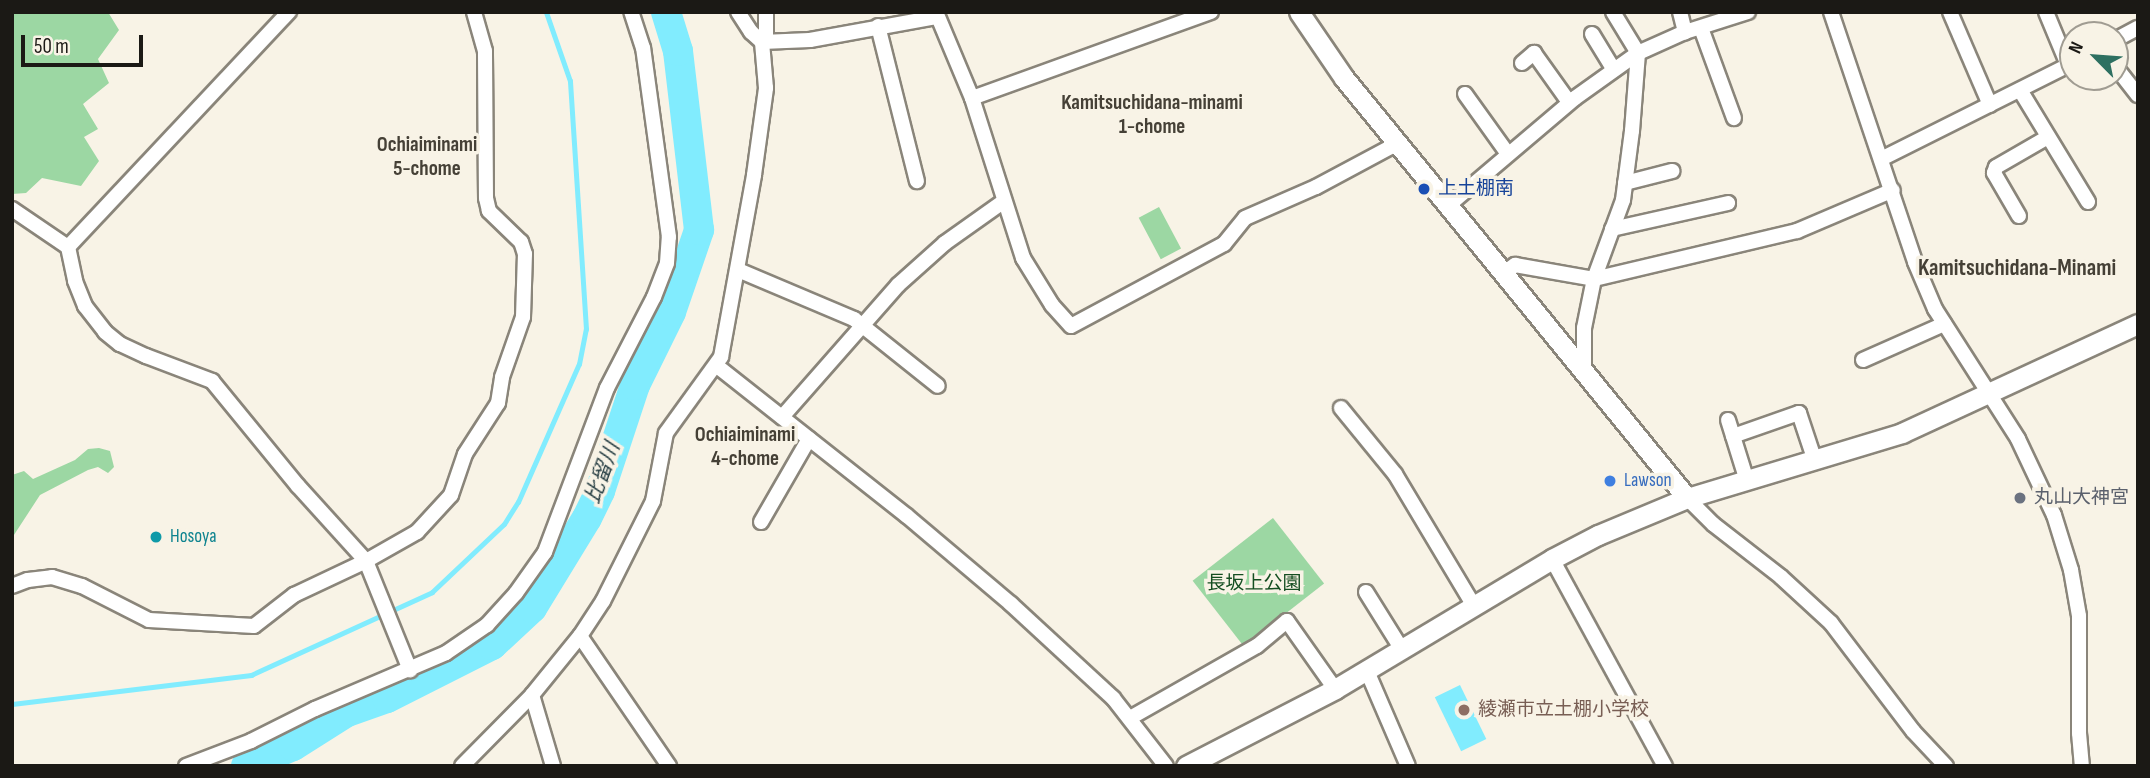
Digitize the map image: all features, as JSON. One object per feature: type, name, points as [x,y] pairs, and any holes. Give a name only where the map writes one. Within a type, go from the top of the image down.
[{"type":"street","points":[[68,247],[289,12]]},
{"type":"street","points":[[12,586],[28,580],[52,577],[82,586],[149,620],[254,626],[294,595],[366,561],[417,532],[451,495],[466,454],[498,403],[502,377],[523,317],[524,254],[521,243],[489,211],[486,198],[485,51],[474,12]]},
{"type":"street","points":[[186,766],[251,741],[318,707],[446,653],[487,625],[516,593],[545,552],[607,388],[654,297],[667,263],[669,237],[645,62],[631,12]]},
{"type":"street","points":[[738,12],[751,32],[764,42],[810,40],[936,14],[972,98],[1023,258],[1052,305],[1071,326],[1224,244],[1245,218],[1316,187],[1398,143]]},
{"type":"street","points":[[461,766],[490,741],[580,636],[618,576],[653,501],[666,433],[716,366],[738,270],[766,88],[766,12]]},
{"type":"street","points":[[972,98],[1192,16],[1211,12]]},
{"type":"street","points":[[1299,12],[1344,78],[1687,498],[1713,524],[1781,577],[1830,623],[1913,731],[1946,766]]},
{"type":"street","points":[[1584,370],[1584,328],[1594,279],[1625,183],[1638,52],[1613,12]]},
{"type":"street","points":[[1680,12],[1685,32]]},
{"type":"street","points":[[1449,205],[1569,102],[1638,52],[1685,32],[1748,12]]},
{"type":"street","points":[[1831,12],[1915,262],[1944,324],[2018,439],[2054,515],[2071,570],[2079,616],[2079,733],[2082,766]]},
{"type":"street","points":[[1950,12],[1990,105]]},
{"type":"street","points":[[2046,12],[2059,39]]},
{"type":"street","points":[[878,26],[918,181]]},
{"type":"street","points":[[1701,28],[1734,118]]},
{"type":"street","points":[[1592,34],[1614,70]]},
{"type":"street","points":[[1522,63],[1539,49],[1569,102]]},
{"type":"street","points":[[1881,159],[2059,70]]},
{"type":"street","points":[[2020,90],[2088,202]]},
{"type":"street","points":[[1465,94],[1508,154]]},
{"type":"street","points":[[2019,216],[1994,173],[1996,167],[2048,137]]},
{"type":"street","points":[[1625,183],[1672,171]]},
{"type":"street","points":[[1504,272],[1515,265],[1594,279],[1797,231],[1893,190]]},
{"type":"street","points":[[782,417],[898,285],[945,243],[1004,201]]},
{"type":"street","points":[[1612,229],[1728,203]]},
{"type":"street","points":[[12,209],[68,247],[75,281],[85,306],[105,332],[120,344],[146,356],[212,381],[298,486],[366,561],[410,670]]},
{"type":"street","points":[[738,270],[863,325],[938,386]]},
{"type":"street","points":[[1863,360],[1944,324]]},
{"type":"street","points":[[1186,766],[1335,689],[1552,559],[1598,535],[1687,498],[1902,433],[2138,324]]},
{"type":"street","points":[[716,366],[1011,604],[1130,718],[1166,766]]},
{"type":"street","points":[[1341,408],[1395,474],[1474,606]]},
{"type":"street","points":[[1733,436],[1799,413],[1815,461]]},
{"type":"street","points":[[1728,420],[1747,481]]},
{"type":"street","points":[[761,522],[809,439]]},
{"type":"street","points":[[1552,559],[1665,766]]},
{"type":"street","points":[[1366,592],[1401,648]]},
{"type":"street","points":[[1130,718],[1257,646],[1287,621],[1335,689]]},
{"type":"street","points":[[580,636],[669,766]]},
{"type":"street","points":[[1367,671],[1408,766]]},
{"type":"street","points":[[532,695],[553,766]]},
{"type":"green space","points":[[12,12],[108,12],[119,30],[98,59],[109,83],[83,104],[98,129],[84,137],[99,161],[81,186],[42,178],[26,193],[12,194]]},
{"type":"green space","points":[[1159,207],[1181,248],[1161,259],[1139,218]]},
{"type":"green space","points":[[88,449],[110,451],[114,467],[108,473],[98,467],[88,470],[40,495],[12,538],[12,475],[24,471],[33,479],[75,460]]},
{"type":"green space","name":"長坂上公園","points":[[1273,518],[1324,583],[1244,646],[1193,581]]},
{"type":"water","points":[[1460,685],[1486,739],[1461,751],[1435,697]]},
{"type":"waterway","points":[[12,704],[251,675],[432,592],[504,524],[518,502],[579,364],[586,329],[570,81],[546,12]]},
{"type":"waterway","name":"比留川","points":[[246,766],[293,746],[347,712],[387,698],[492,645],[532,608],[587,518],[600,491],[635,385],[671,312],[699,230],[678,51],[666,12]]},
{"type":"place","name":"上土棚南","points":[[1424,189]]},
{"type":"place","name":"Lawson","points":[[1610,481]]},
{"type":"place","name":"丸山大神宮","points":[[2020,498]]},
{"type":"place","name":"Hosoya","points":[[156,537]]},
{"type":"place","name":"綾瀬市立土棚小学校","points":[[1464,710]]},
{"type":"district","name":"Kamitsuchidana-minami 1-chome","points":[[1152,115]]},
{"type":"district","name":"Ochiaiminami 5-chome","points":[[427,157]]},
{"type":"district","name":"Kamitsuchidana-Minami","points":[[2017,268]]},
{"type":"district","name":"Ochiaiminami 4-chome","points":[[745,447]]}]
